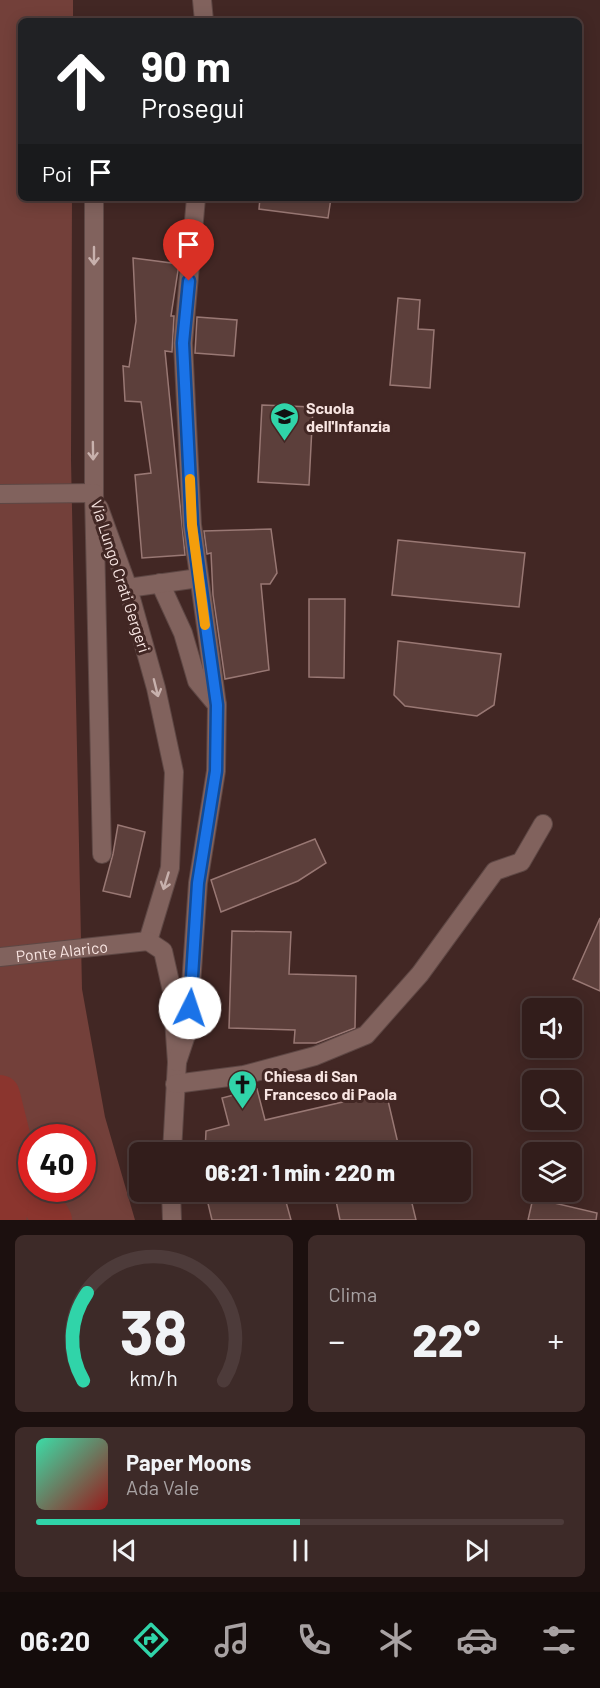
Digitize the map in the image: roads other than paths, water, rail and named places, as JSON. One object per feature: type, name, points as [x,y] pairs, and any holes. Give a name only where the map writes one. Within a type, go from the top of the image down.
[{"type":"street","points":[[202,0],[204,18]]},
{"type":"street","points":[[0,494],[94,493],[94,201]]},
{"type":"street","points":[[177,1062],[188,1029],[198,883],[216,771],[217,705],[192,525],[183,343],[196,201]]},
{"type":"street","name":"Via Lungo Crati Gergeri","points":[[94,493],[128,588],[156,688],[174,772],[170,868],[148,941]]},
{"type":"street","name":"Via Lungo Crati Gergeri","points":[[94,493],[102,854]]},
{"type":"street","points":[[128,588],[199,578]]},
{"type":"street","points":[[160,583],[183,633],[197,681],[217,705]]},
{"type":"street","points":[[175,1084],[244,1075],[315,1056],[366,1035],[420,974],[495,870],[521,862],[543,824]]},
{"type":"street","points":[[148,941],[163,951],[169,973],[177,1062],[172,1142]]},
{"type":"street","name":"Ponte Alarico","points":[[0,957],[148,941]]},
{"type":"street","points":[[171,1202],[172,1220]]},
{"type":"waterway","points":[[0,1095],[18,1162]]},
{"type":"waterway","points":[[6,1220],[16,1159]]},
{"type":"waterway","points":[[41,1202],[52,1220]]},
{"type":"place","name":"Scuola dell'Infanzia","points":[[285,442]]},
{"type":"place","name":"Chiesa di San Francesco di Paola","points":[[243,1110]]}]
